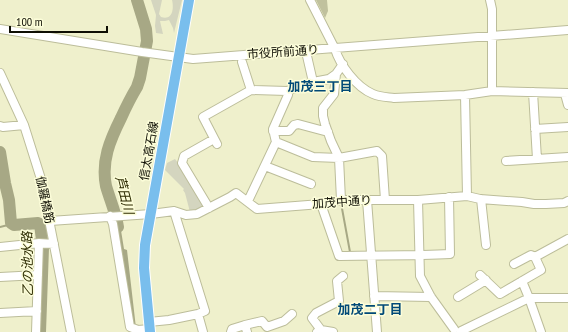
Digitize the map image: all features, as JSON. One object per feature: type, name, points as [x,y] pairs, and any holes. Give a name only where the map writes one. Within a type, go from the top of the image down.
[{"type":"main road","name":"信太高石線","points":[[150,328],[144,268],[146,245],[189,0]]},
{"type":"street","points":[[310,0],[337,55],[351,76],[361,87],[372,94],[394,98],[465,95],[492,91],[567,93],[568,105]]},
{"type":"street","points":[[490,0],[492,9],[492,91]]},
{"type":"street","name":"市役所前通り","points":[[0,29],[145,53],[193,59],[335,49],[409,41],[568,30]]},
{"type":"street","points":[[307,56],[313,82]]},
{"type":"street","points":[[242,62],[251,90]]},
{"type":"street","points":[[209,208],[182,163],[184,156],[216,141],[203,117],[251,90],[288,91],[313,82],[329,79],[336,74],[343,64]]},
{"type":"street","name":"伽羅橋筋","points":[[0,73],[24,125],[41,179],[71,332]]},
{"type":"street","points":[[336,74],[334,94],[323,108],[323,116],[339,158],[341,200]]},
{"type":"street","points":[[248,201],[276,142],[273,129],[288,95],[288,91]]},
{"type":"street","points":[[533,92],[537,159]]},
{"type":"street","points":[[465,95],[467,196]]},
{"type":"street","points":[[273,131],[289,131],[294,125],[298,124],[328,132]]},
{"type":"street","points":[[0,126],[24,125]]},
{"type":"street","points":[[535,129],[568,127]]},
{"type":"street","points":[[276,142],[313,157],[339,158],[377,151],[382,156],[385,200]]},
{"type":"street","points":[[506,161],[568,157]]},
{"type":"street","points":[[265,166],[311,184]]},
{"type":"street","name":"加茂中通り","points":[[50,221],[174,211],[186,215],[197,214],[236,193],[257,209],[320,204],[341,200],[418,200],[467,196],[481,199],[534,204],[564,203],[568,201]]},
{"type":"street","points":[[320,204],[339,256],[450,254],[449,197]]},
{"type":"street","points":[[477,247],[487,248],[481,199]]},
{"type":"street","points":[[367,200],[377,332]]},
{"type":"street","points":[[418,200],[420,276],[431,297],[457,331],[529,298],[568,298]]},
{"type":"street","points":[[113,216],[113,224],[130,327],[135,329],[150,328],[169,320],[198,314],[205,311],[174,211]]},
{"type":"street","points":[[514,264],[531,256],[535,257],[568,239]]},
{"type":"street","points":[[0,247],[41,243],[54,244]]},
{"type":"street","points":[[36,332],[38,275],[41,243]]},
{"type":"street","points":[[458,297],[483,277],[500,294],[541,270],[535,257]]},
{"type":"street","points":[[0,277],[38,275]]},
{"type":"street","points":[[333,332],[319,331],[312,318],[316,313],[339,301],[337,281],[343,276]]},
{"type":"street","points":[[522,282],[541,332]]},
{"type":"street","points":[[374,296],[431,297]]},
{"type":"street","points":[[0,313],[37,311]]},
{"type":"street","points":[[198,314],[203,332]]},
{"type":"street","points":[[232,332],[232,329],[246,329],[262,321],[267,327],[284,321],[292,314]]},
{"type":"shaded area","points":[[151,0],[162,0],[159,14],[161,17],[165,18],[172,13],[172,0],[182,0],[174,33],[169,20],[160,21],[163,34],[156,33],[156,15]]},
{"type":"shaded area","points":[[316,0],[327,0],[328,11],[325,18]]},
{"type":"shaded area","points":[[175,159],[203,204],[202,209],[190,212],[183,190],[184,189],[165,170],[167,163]]},
{"type":"shaded area","points":[[119,218],[124,249],[127,250],[136,328],[133,326],[114,219]]},
{"type":"waterway","name":"芦田川","points":[[118,227],[106,186],[105,168],[113,134],[137,87],[140,78],[147,41],[146,29],[137,0]]},
{"type":"waterway","name":"乙の池水路","points":[[0,152],[9,200],[11,223],[14,225],[40,224],[43,248],[40,332]]},
{"type":"waterway","points":[[341,203],[350,252]]},
{"type":"waterway","points":[[0,227],[11,223]]},
{"type":"district","name":"加茂三丁目","points":[[320,86]]},
{"type":"district","name":"加茂二丁目","points":[[370,309]]}]
